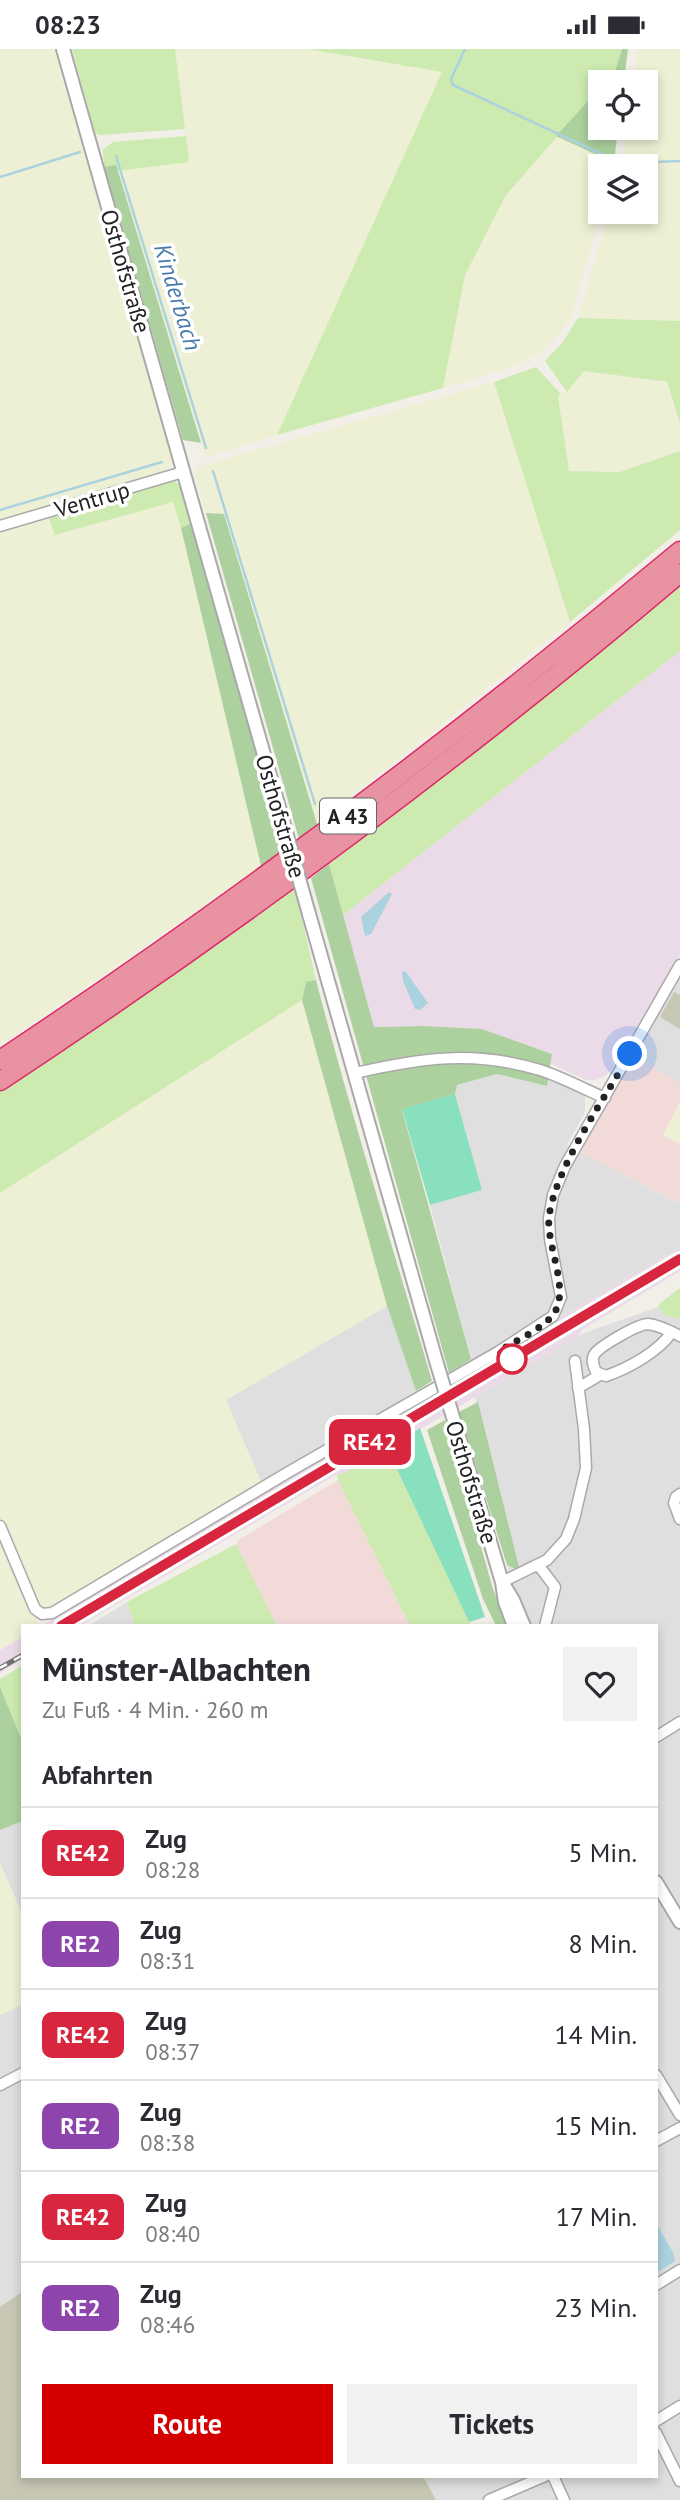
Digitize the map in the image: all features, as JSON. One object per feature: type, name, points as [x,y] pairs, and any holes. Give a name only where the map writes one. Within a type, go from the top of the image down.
[{"type":"highway","name":"A 43","points":[[0,1060],[202,922],[338,823],[484,711],[680,551]]},
{"type":"highway","name":"A 43","points":[[0,1081],[101,1014],[350,837],[495,725],[680,573]]},
{"type":"street","name":"Osthofstraße","points":[[63,49],[513,1624]]},
{"type":"street","name":"Ventrup","points":[[0,526],[183,472]]},
{"type":"street","points":[[0,1526],[35,1609],[41,1614],[51,1613],[509,1345],[553,1316],[561,1297],[549,1232],[553,1195],[565,1166],[680,965]]},
{"type":"street","points":[[355,1073],[410,1060],[449,1056],[484,1058],[543,1071],[605,1098]]},
{"type":"street","points":[[600,1375],[596,1372],[593,1360],[596,1352],[634,1328],[646,1324],[676,1334]]},
{"type":"street","points":[[578,1388],[600,1375],[614,1373],[655,1350],[676,1334]]},
{"type":"street","points":[[502,1582],[539,1566],[558,1551],[574,1519],[586,1468],[575,1361]]},
{"type":"street","points":[[680,1494],[674,1503],[680,1518]]},
{"type":"street","points":[[539,1566],[555,1587],[546,1624]]},
{"type":"street","name":"Osthofstraße","points":[[502,1582],[523,1624]]},
{"type":"street","points":[[658,1736],[680,1722]]},
{"type":"street","points":[[658,1885],[680,1922]]},
{"type":"street","points":[[0,2085],[21,2074]]},
{"type":"street","points":[[658,2078],[680,2115]]},
{"type":"street","points":[[658,2140],[680,2127]]},
{"type":"street","points":[[658,2284],[680,2270]]},
{"type":"street","points":[[658,2420],[680,2406]]},
{"type":"street","points":[[658,2437],[680,2481]]},
{"type":"street","points":[[489,2500],[540,2478]]},
{"type":"street","points":[[554,2478],[564,2500]]},
{"type":"shaded area","points":[[0,49],[58,49],[173,461],[168,473],[0,522]]},
{"type":"shaded area","points":[[175,49],[308,49],[443,71],[277,435],[206,457],[116,166],[104,167],[103,149],[113,142],[186,136]]},
{"type":"shaded area","points":[[638,49],[680,49],[680,321],[578,318],[605,224],[658,224],[658,154],[623,154],[626,140],[658,140],[658,70],[635,70]]},
{"type":"shaded area","points":[[556,136],[595,154],[588,154],[588,224],[598,224],[572,316],[556,338],[537,355],[512,367],[443,388],[465,275],[506,195]]},
{"type":"shaded area","points":[[584,371],[667,383],[680,423],[680,451],[620,472],[569,471],[558,395],[567,392]]},
{"type":"shaded area","points":[[494,382],[570,622],[317,824],[224,515],[206,513],[194,473],[200,466]]},
{"type":"shaded area","points":[[173,502],[261,866],[0,1046],[0,530],[48,516],[56,535]]},
{"type":"shaded area","points":[[680,651],[680,955],[612,1069],[596,1080],[586,1080],[549,1063],[552,1054],[482,1029],[374,1027],[342,916]]},
{"type":"shaded area","points":[[680,974],[680,1083],[634,1057]]},
{"type":"shaded area","points":[[674,992],[680,995],[680,1029],[660,1017]]},
{"type":"shaded area","points":[[302,1000],[387,1306],[226,1400],[262,1484],[55,1607],[46,1608],[35,1600],[0,1519],[0,1193]]},
{"type":"shaded area","points":[[634,1057],[680,1083],[680,1102],[663,1135],[680,1144],[680,1201],[677,1202],[580,1152]]},
{"type":"shaded area","points":[[497,1074],[546,1086],[548,1076],[580,1090],[585,1095],[585,1112],[567,1145],[676,1202],[680,1201],[680,1247],[451,1381],[449,1373],[471,1359],[430,1205],[482,1190],[455,1094],[457,1085]]},
{"type":"shaded area","points":[[680,1102],[680,1144],[663,1135]]},
{"type":"shaded area","points":[[680,1247],[680,1271],[583,1329],[578,1337],[343,1474],[337,1474],[83,1624],[44,1624],[326,1454]]},
{"type":"shaded area","points":[[387,1306],[416,1391],[262,1484],[225,1400]]},
{"type":"shaded area","points":[[658,1307],[664,1315],[680,1319],[680,2500],[436,2500],[424,2478],[658,2478],[658,1624],[532,1624],[511,1583],[507,1565],[519,1571],[475,1397],[584,1333]]},
{"type":"shaded area","points":[[338,1480],[409,1624],[276,1624],[236,1544],[240,1539]]},
{"type":"shaded area","points":[[0,1532],[38,1624],[21,1624],[21,1637],[0,1650]]},
{"type":"shaded area","points":[[127,1602],[134,1624],[91,1624]]},
{"type":"shaded area","points":[[21,1637],[21,1660],[0,1673],[0,1650]]},
{"type":"shaded area","points":[[21,1822],[21,1911],[0,1863],[0,1830]]},
{"type":"shaded area","points":[[0,1863],[21,1911],[21,2005],[0,2015]]},
{"type":"shaded area","points":[[21,2005],[21,2292],[0,2307],[0,2015]]},
{"type":"shaded area","points":[[21,2292],[21,2478],[424,2478],[436,2500],[0,2500],[0,2307]]},
{"type":"green space","points":[[72,49],[175,49],[185,129],[100,135],[95,133]]},
{"type":"green space","points":[[308,49],[622,49],[615,70],[588,70],[588,102],[506,195],[465,275],[443,388],[277,435],[442,72]]},
{"type":"green space","points":[[622,49],[628,49],[625,70],[615,70]]},
{"type":"green space","points":[[588,101],[588,140],[617,140],[615,154],[595,154],[556,136]]},
{"type":"green space","points":[[186,136],[189,162],[118,171],[116,166],[104,167],[103,149],[113,142]]},
{"type":"green space","points":[[116,165],[201,443],[183,440],[104,167]]},
{"type":"green space","points":[[578,318],[680,321],[680,423],[667,382],[584,371],[567,392],[545,361],[562,343]]},
{"type":"green space","points":[[536,367],[561,394],[558,396],[569,471],[620,472],[680,451],[680,530],[570,622],[494,382]]},
{"type":"green space","points":[[170,479],[181,485],[192,523],[181,528],[173,502],[55,535],[48,516]]},
{"type":"green space","points":[[206,513],[224,514],[317,824],[299,839]]},
{"type":"green space","points":[[192,523],[284,850],[261,866],[181,528]]},
{"type":"green space","points":[[680,581],[680,651],[342,916],[329,864],[500,730]]},
{"type":"green space","points":[[329,864],[374,1027],[482,1029],[552,1054],[547,1086],[497,1074],[457,1085],[455,1094],[402,1110],[471,1359],[449,1373],[311,878]]},
{"type":"green space","points":[[295,889],[316,980],[306,982],[302,1000],[0,1193],[0,1089],[217,945]]},
{"type":"green space","points":[[316,980],[432,1381],[416,1391],[387,1306],[302,1000],[306,982]]},
{"type":"green space","points":[[455,1094],[482,1190],[430,1205],[402,1109]]},
{"type":"green space","points":[[680,1288],[680,1319],[664,1315],[658,1307],[659,1304]]},
{"type":"green space","points":[[478,1402],[520,1571],[507,1565],[459,1412]]},
{"type":"green space","points":[[445,1420],[493,1589],[507,1624],[495,1624],[483,1599],[427,1430]]},
{"type":"green space","points":[[420,1428],[485,1617],[469,1622],[387,1448]]},
{"type":"green space","points":[[387,1448],[470,1624],[409,1624],[338,1480],[337,1474],[343,1474]]},
{"type":"green space","points":[[236,1544],[276,1624],[134,1624],[127,1602]]},
{"type":"green space","points":[[21,1666],[21,1738],[0,1687],[0,1679]]},
{"type":"green space","points":[[0,1687],[21,1738],[21,1822],[0,1830]]},
{"type":"water","points":[[389,892],[392,894],[371,934],[365,936],[361,917]]},
{"type":"water","points":[[402,971],[406,972],[428,1003],[420,1010],[415,1009],[403,981]]},
{"type":"water","points":[[658,2226],[673,2252],[675,2261],[658,2272]]},
{"type":"waterway","points":[[465,49],[451,79],[453,85],[602,154]]},
{"type":"waterway","name":"Kinderbach","points":[[0,177],[80,152]]},
{"type":"waterway","name":"Kinderbach","points":[[116,156],[206,448]]},
{"type":"waterway","points":[[658,162],[680,161]]},
{"type":"waterway","name":"Kinderbach","points":[[0,510],[162,462]]},
{"type":"waterway","points":[[213,471],[315,804]]},
{"type":"railway","points":[[64,1624],[680,1259]]},
{"type":"railway","points":[[0,1668],[21,1656]]},
{"type":"train","name":"RE42","points":[[64,1624],[680,1259]]},
{"type":"route","points":[[512,1359],[498,1352],[553,1316],[561,1297],[549,1232],[553,1195],[565,1166],[630,1054]]}]
